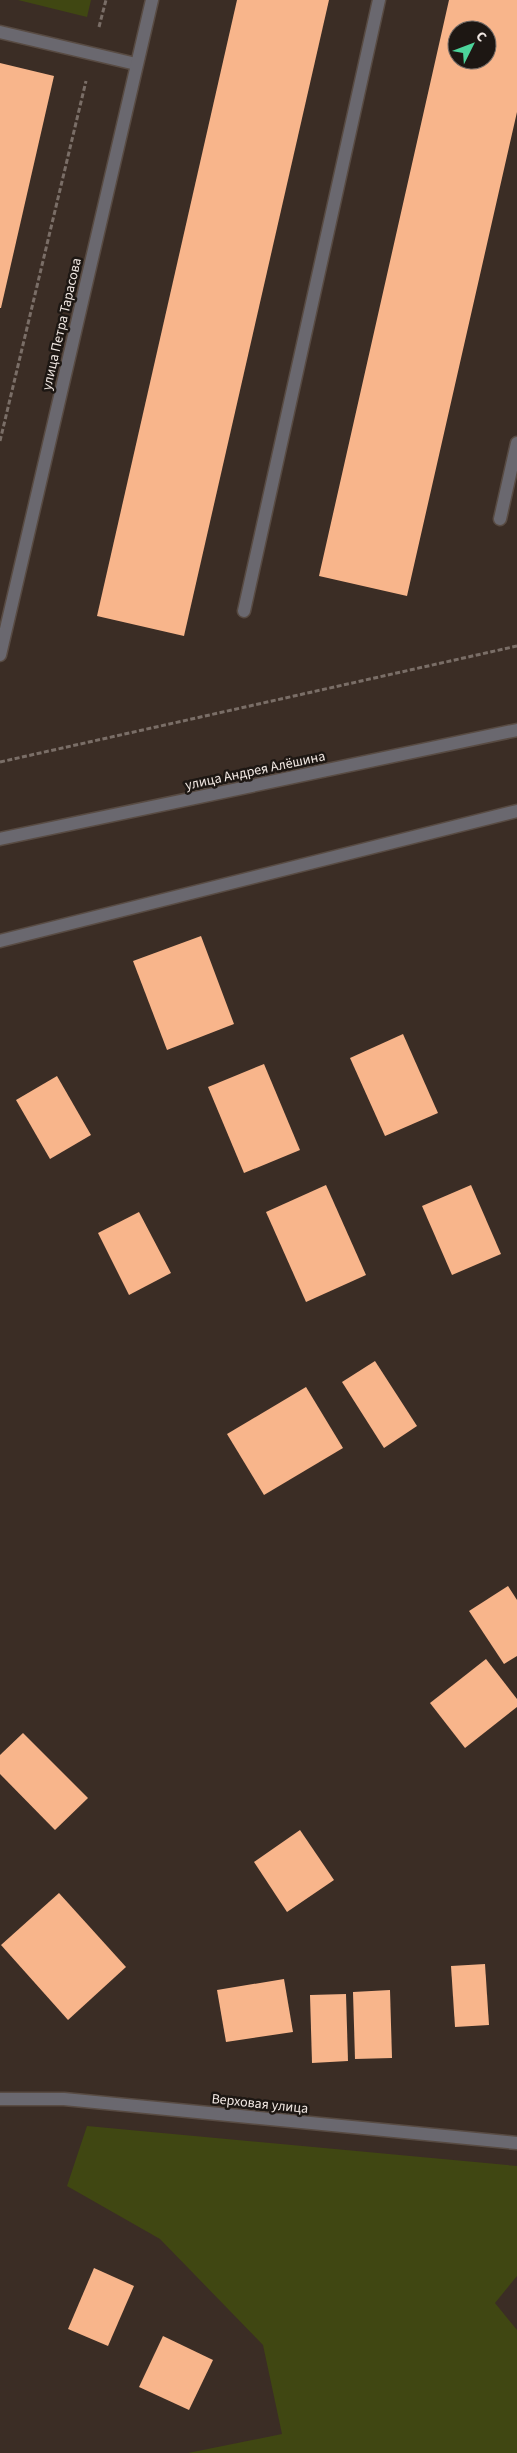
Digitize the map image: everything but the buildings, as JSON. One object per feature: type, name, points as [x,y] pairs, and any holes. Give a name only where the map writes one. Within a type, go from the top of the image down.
[{"type":"street","name":"улица Петра Тарасова","points":[[0,655],[152,0]]},
{"type":"street","points":[[244,611],[379,0]]},
{"type":"street","points":[[0,32],[136,64]]},
{"type":"street","points":[[500,519],[517,443]]},
{"type":"street","name":"улица Андрея Алёшина","points":[[0,839],[517,730]]},
{"type":"street","points":[[0,941],[517,811]]},
{"type":"street","name":"Верховая улица","points":[[0,2100],[64,2099],[517,2143]]},
{"type":"path","points":[[0,440],[106,0]]},
{"type":"path","points":[[0,762],[517,646]]},
{"type":"green space","points":[[18,0],[91,0],[87,17]]},
{"type":"green space","points":[[87,2126],[517,2166],[517,2276],[495,2303],[517,2330],[517,2453],[188,2453],[282,2434],[263,2345],[160,2239],[67,2186]]}]
